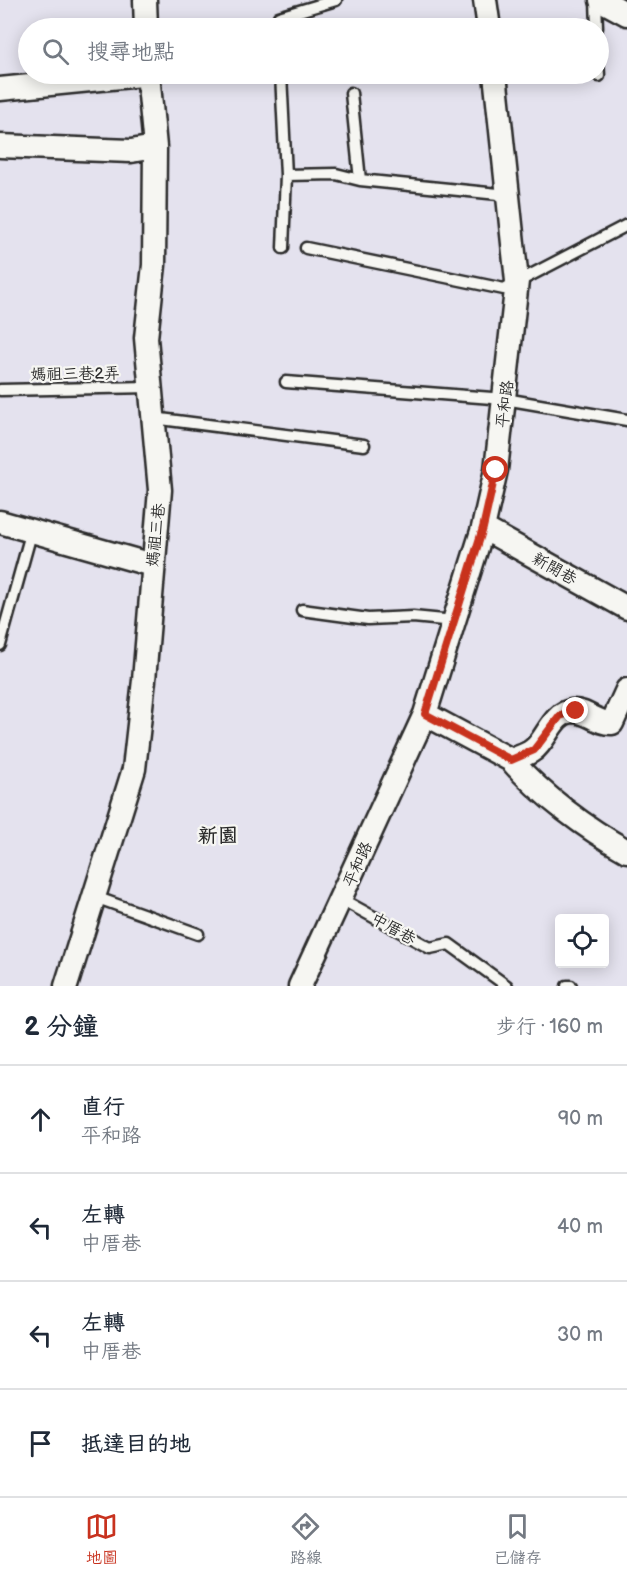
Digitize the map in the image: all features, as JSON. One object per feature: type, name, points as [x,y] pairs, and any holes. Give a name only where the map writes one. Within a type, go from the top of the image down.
[{"type":"street","points":[[145,0],[146,18]]},
{"type":"street","points":[[485,0],[488,18]]},
{"type":"street","points":[[601,0],[627,14]]},
{"type":"street","points":[[0,89],[50,84]]},
{"type":"street","name":"媽祖三巷","points":[[66,986],[134,769],[144,680],[160,490],[146,338],[154,265],[155,147],[150,84]]},
{"type":"street","name":"平和路","points":[[300,986],[425,714],[483,528],[496,470],[517,281],[496,84]]},
{"type":"street","points":[[0,146],[130,151],[155,147]]},
{"type":"street","points":[[0,522],[152,565]]},
{"type":"street","name":"新開巷","points":[[483,528],[627,608]]},
{"type":"street","points":[[511,760],[534,750],[560,716],[569,711],[576,711],[606,723],[612,723],[627,690]]},
{"type":"street","points":[[425,714],[511,760],[525,776],[598,835],[627,850]]},
{"type":"lane","points":[[279,18],[336,0]]},
{"type":"lane","points":[[596,0],[597,18]]},
{"type":"lane","points":[[281,84],[286,175],[283,248]]},
{"type":"lane","points":[[351,93],[360,180]]},
{"type":"lane","points":[[286,175],[336,174],[360,180],[508,195]]},
{"type":"lane","points":[[306,248],[504,289],[627,225]]},
{"type":"lane","points":[[286,382],[505,399],[627,420]]},
{"type":"lane","name":"媽祖三巷2弄","points":[[0,390],[151,387]]},
{"type":"lane","points":[[153,418],[364,445]]},
{"type":"lane","points":[[0,645],[32,530]]},
{"type":"lane","points":[[302,610],[368,619],[412,617],[454,621]]},
{"type":"lane","points":[[95,897],[198,934]]},
{"type":"lane","name":"中厝巷","points":[[341,899],[430,948],[448,944],[507,986]]},
{"type":"district","name":"新園","points":[[218,835]]},
{"type":"route","points":[[496,470],[483,528],[425,714],[511,760],[534,750],[560,716],[569,711],[576,711]]}]
